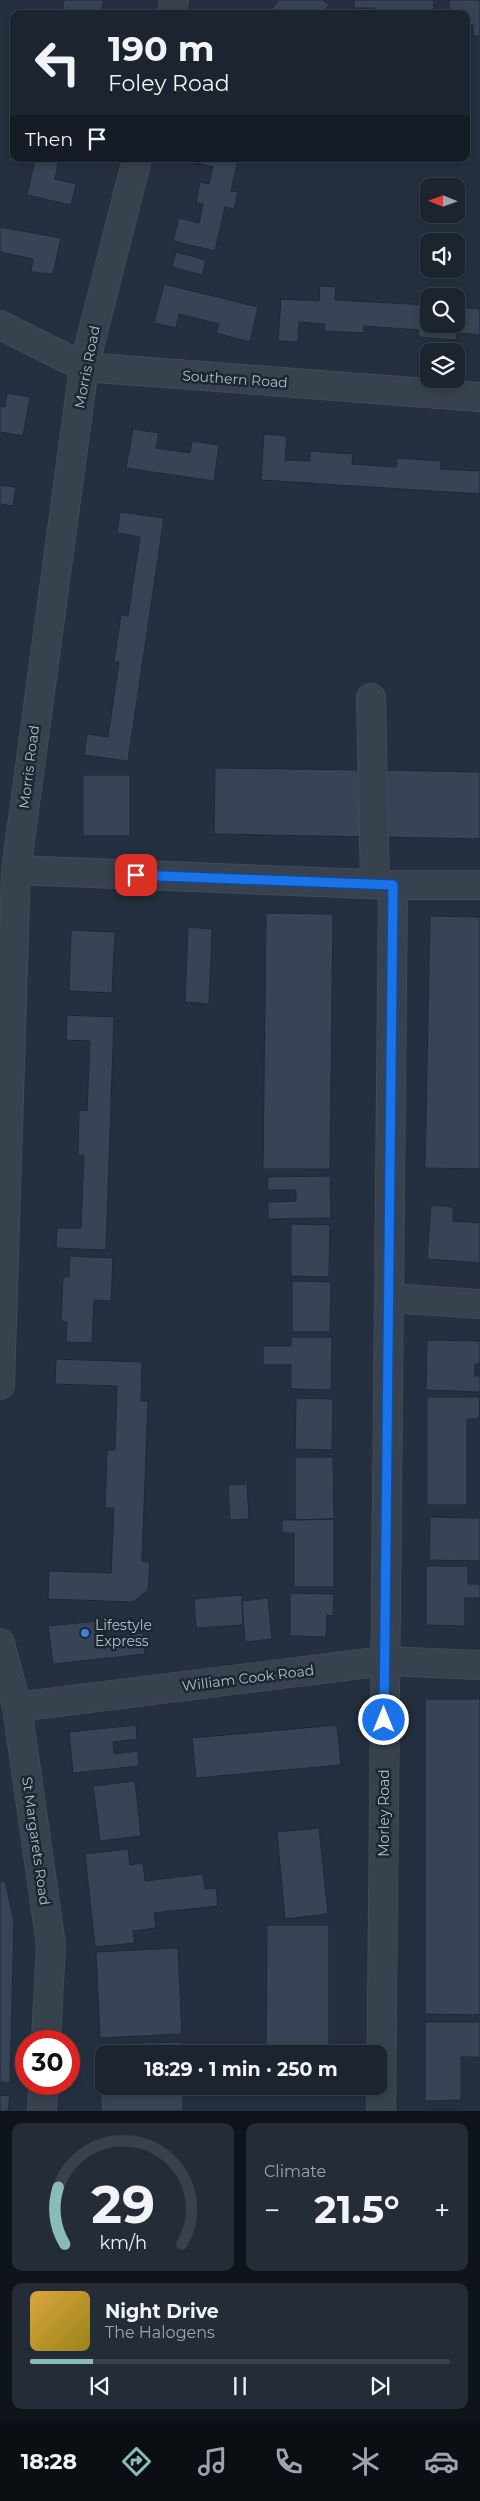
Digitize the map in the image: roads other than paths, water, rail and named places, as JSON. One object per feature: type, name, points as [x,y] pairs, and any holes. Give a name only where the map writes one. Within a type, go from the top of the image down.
[{"type":"street","name":"Morris Road","points":[[0,1385],[16,870],[55,567],[84,367],[136,162]]},
{"type":"street","name":"Southern Road","points":[[0,325],[84,367],[480,397]]},
{"type":"street","name":"Morley Road","points":[[371,698],[384,885],[390,1298],[382,2111]]},
{"type":"street","points":[[16,870],[384,885],[480,885]]},
{"type":"street","points":[[390,1298],[480,1304]]},
{"type":"street","name":"St Margarets Road","points":[[0,1643],[17,1707],[51,1945],[47,2030]]},
{"type":"street","name":"William Cook Road","points":[[17,1707],[385,1661],[480,1665]]},
{"type":"street","points":[[42,2111],[43,2095]]},
{"type":"place","name":"Lifestyle Express","points":[[85,1633]]}]
